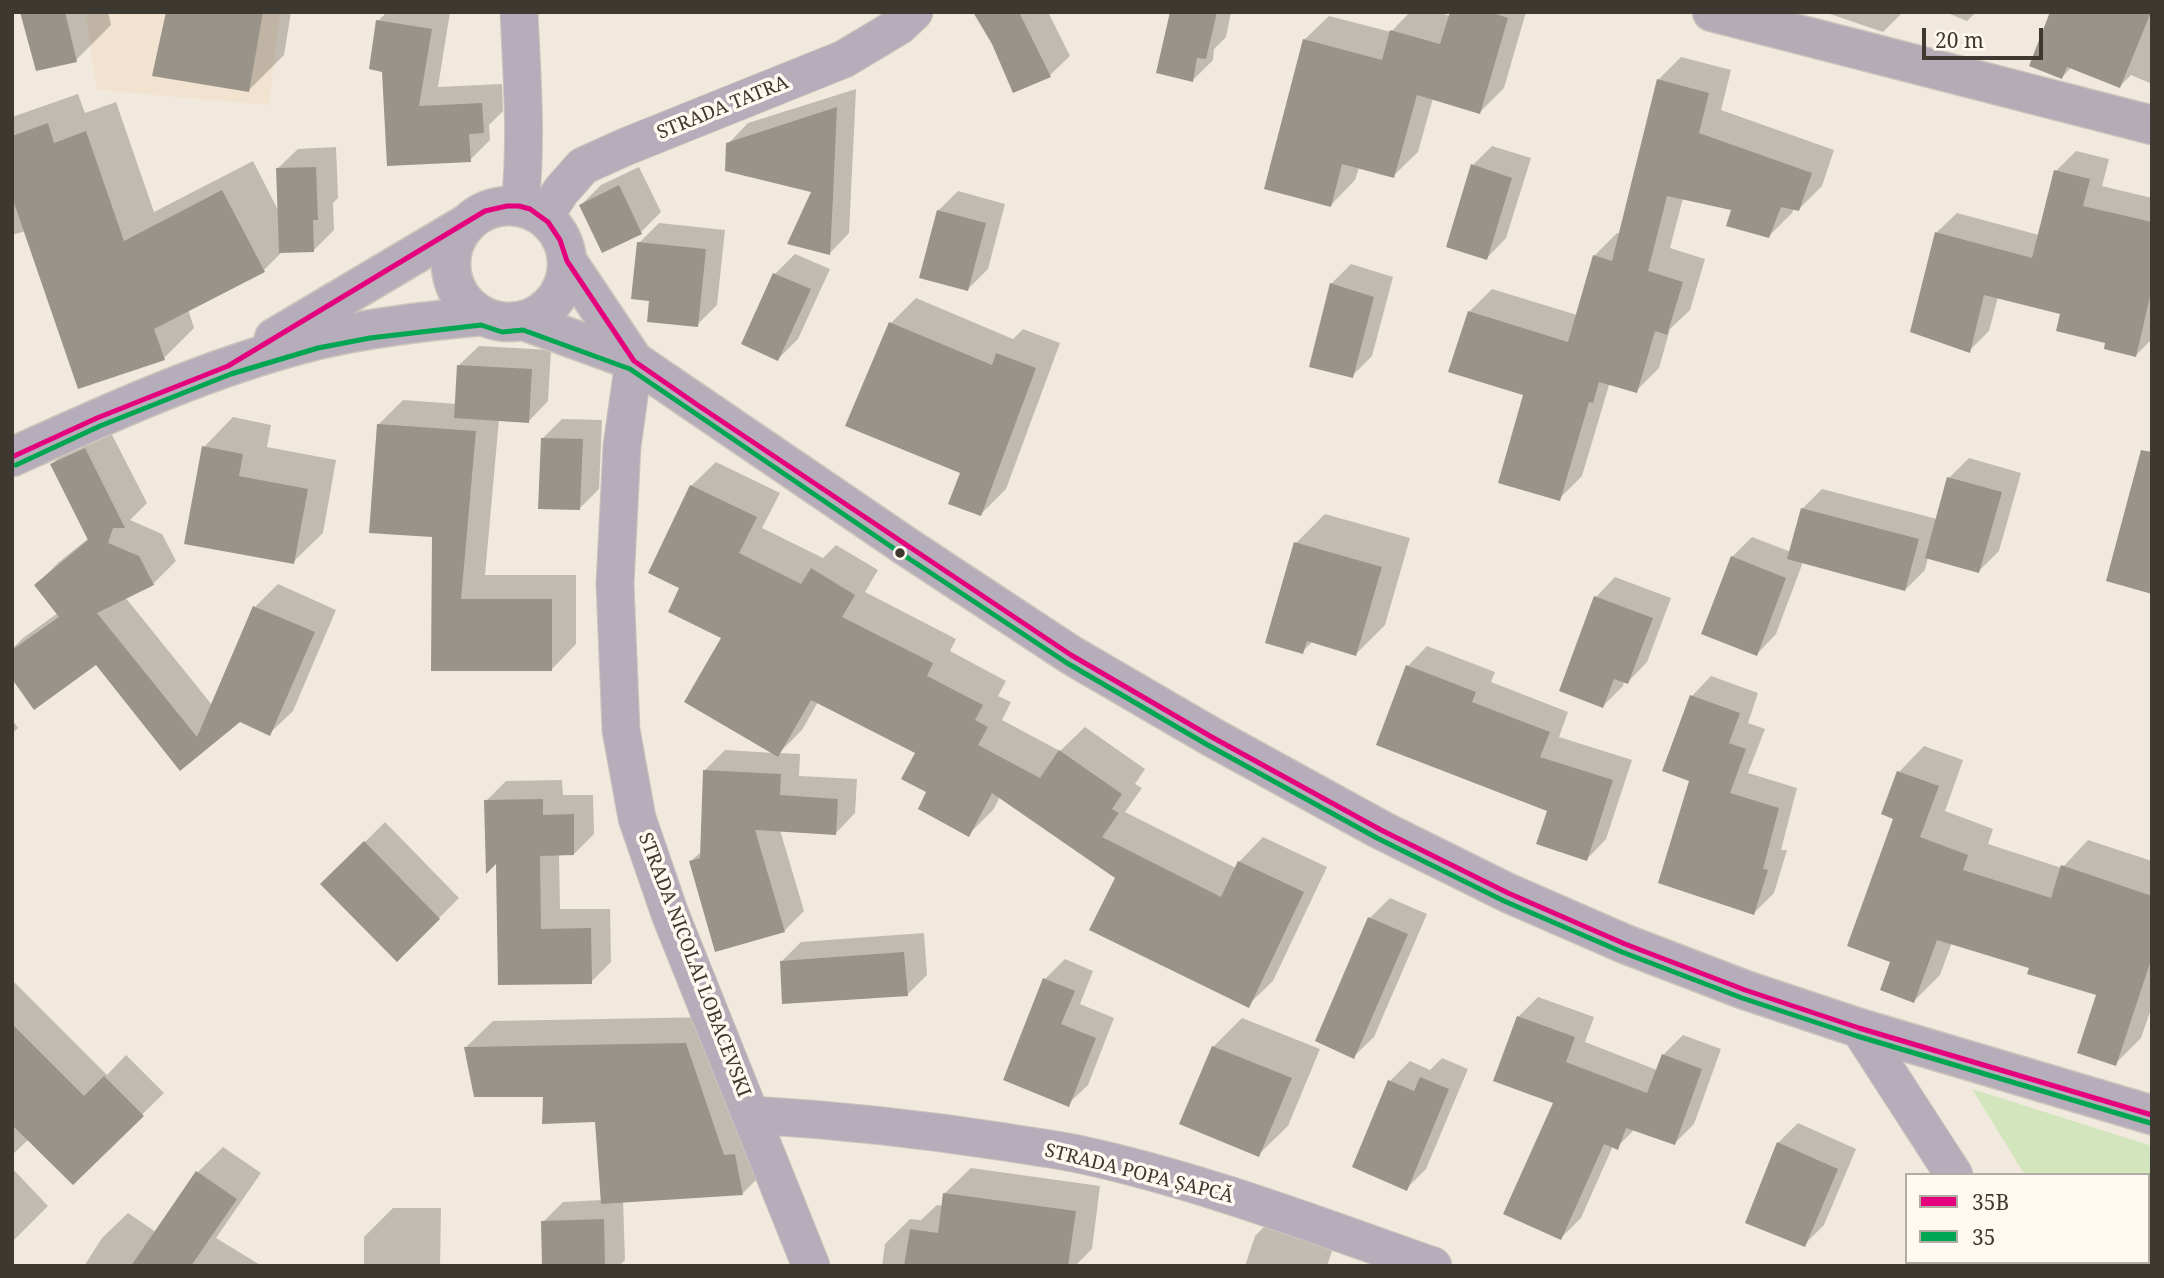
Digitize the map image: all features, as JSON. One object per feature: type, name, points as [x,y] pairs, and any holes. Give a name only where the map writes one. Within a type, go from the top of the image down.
[{"type":"main road","points":[[1712,12],[2152,125]]},
{"type":"street","points":[[519,12],[525,122],[524,165],[532,212]]},
{"type":"street","name":"STRADA TATRA","points":[[532,212],[561,191],[583,166],[844,59],[899,26],[914,12]]},
{"type":"street","points":[[228,366],[485,211],[507,206],[532,212],[556,229],[564,244],[566,281],[556,299],[542,313],[524,321],[503,323],[482,316],[462,298],[452,273],[452,255],[457,238],[468,223]]},
{"type":"street","points":[[567,261],[635,360]]},
{"type":"street","points":[[12,457],[97,418],[228,366],[369,329],[482,316]]},
{"type":"street","points":[[524,321],[635,360],[907,547],[1071,655],[1210,736],[1381,830],[1508,893],[1625,944],[1745,990],[1859,1028],[2152,1115]]},
{"type":"street","name":"STRADA NICOLAI LOBACEVSKI","points":[[635,360],[622,446],[615,584],[621,730],[638,818],[670,914],[811,1266]]},
{"type":"street","points":[[1859,1028],[1953,1173]]},
{"type":"street","name":"STRADA POPA ȘAPCĂ","points":[[752,1115],[818,1119],[952,1134],[1077,1154],[1247,1202],[1433,1266]]},
{"type":"shaded area","points":[[85,12],[280,12],[269,105],[97,90]]},
{"type":"green space","points":[[1972,1089],[2152,1146],[2152,1266],[2080,1264],[2150,1264],[2150,1173],[2024,1173]]},
{"type":"building","points":[[20,12],[65,12],[77,62],[36,71]]},
{"type":"building","points":[[166,12],[263,12],[249,92],[152,76]]},
{"type":"building","points":[[973,12],[1019,12],[1051,77],[1013,93],[992,44]]},
{"type":"building","points":[[1170,12],[1217,12],[1206,59],[1197,58],[1193,82],[1156,73]]},
{"type":"building","points":[[1450,12],[1490,12],[1508,18],[1480,114],[1417,95],[1394,178],[1342,164],[1331,207],[1264,189],[1303,39],[1382,60],[1390,30],[1440,44]]},
{"type":"building","points":[[2050,12],[2151,12],[2120,88],[2067,67],[2062,79],[2029,66]]},
{"type":"building","points":[[376,20],[432,29],[419,106],[482,103],[484,133],[469,134],[471,162],[387,166],[382,72],[369,69]]},
{"type":"building","points":[[1657,79],[1709,93],[1699,133],[1812,173],[1799,211],[1781,207],[1769,238],[1726,226],[1731,210],[1667,196],[1648,271],[1683,282],[1667,335],[1655,331],[1637,393],[1599,382],[1593,403],[1589,402],[1560,501],[1498,483],[1523,395],[1448,372],[1468,311],[1568,342],[1593,255],[1612,261]]},
{"type":"building","points":[[837,107],[830,255],[787,244],[811,192],[725,171],[726,143]]},
{"type":"building","points":[[48,123],[54,143],[86,131],[124,241],[222,190],[265,272],[154,329],[165,360],[78,389],[12,197],[12,136]]},
{"type":"building","points":[[1471,164],[1512,178],[1487,260],[1446,247]]},
{"type":"building","points":[[316,167],[318,220],[313,220],[314,252],[279,253],[276,168]]},
{"type":"building","points":[[2054,170],[2090,179],[2083,206],[2152,222],[2152,288],[2136,357],[2104,349],[2105,343],[2056,331],[2060,314],[1984,295],[1970,353],[1910,332],[1935,232],[2032,258]]},
{"type":"building","points":[[619,185],[642,234],[602,253],[579,205]]},
{"type":"building","points":[[937,210],[986,223],[968,291],[919,278]]},
{"type":"building","points":[[637,242],[706,249],[698,327],[647,322],[649,301],[631,299]]},
{"type":"building","points":[[773,273],[811,289],[778,361],[741,344]]},
{"type":"building","points":[[1330,283],[1374,297],[1353,378],[1309,367]]},
{"type":"building","points":[[889,322],[992,365],[996,353],[1036,368],[981,516],[948,504],[960,473],[845,426]]},
{"type":"building","points":[[457,365],[532,369],[529,423],[454,418]]},
{"type":"building","points":[[377,424],[476,431],[461,599],[552,599],[552,671],[431,671],[432,537],[369,533]]},
{"type":"building","points":[[541,438],[583,439],[580,510],[538,509]]},
{"type":"building","points":[[202,446],[243,454],[239,476],[308,489],[294,564],[184,544]]},
{"type":"building","points":[[85,448],[125,528],[113,528],[108,543],[139,556],[154,585],[97,613],[197,737],[253,606],[315,632],[270,736],[240,722],[180,771],[96,665],[34,710],[12,679],[12,650],[59,617],[34,585],[88,540],[50,464]]},
{"type":"building","points":[[2141,450],[2152,452],[2152,594],[2106,581]]},
{"type":"building","points":[[1947,477],[2002,492],[1979,573],[1925,558]]},
{"type":"building","points":[[690,485],[757,517],[739,553],[801,584],[811,568],[855,595],[842,617],[933,663],[927,676],[983,705],[975,720],[988,727],[978,745],[1040,778],[1059,750],[1122,794],[1112,809],[1119,813],[1102,837],[1221,897],[1238,861],[1304,892],[1249,1008],[1089,930],[1115,878],[992,793],[969,837],[918,809],[926,792],[901,779],[915,753],[811,700],[778,757],[684,702],[721,638],[668,612],[679,588],[648,573]]},
{"type":"building","points":[[1801,508],[1919,539],[1905,591],[1787,559]]},
{"type":"building","points":[[1294,542],[1382,567],[1356,656],[1307,641],[1303,654],[1265,643]]},
{"type":"building","points":[[1731,556],[1786,578],[1757,656],[1701,634]]},
{"type":"building","points":[[1594,596],[1653,618],[1628,684],[1614,679],[1603,708],[1559,691]]},
{"type":"building","points":[[1406,665],[1476,692],[1472,702],[1550,732],[1540,757],[1613,780],[1587,861],[1536,844],[1547,811],[1376,745]]},
{"type":"building","points":[[1690,695],[1740,713],[1729,743],[1746,749],[1730,793],[1779,808],[1763,869],[1768,870],[1754,915],[1658,883],[1689,781],[1662,771]]},
{"type":"building","points":[[703,770],[781,774],[780,795],[838,799],[836,835],[755,830],[785,932],[715,952],[689,861],[700,858]]},
{"type":"building","points":[[1897,771],[1939,786],[1920,837],[1968,855],[1963,870],[2051,898],[2061,865],[2152,896],[2152,957],[2116,1066],[2077,1053],[2096,995],[2027,974],[2029,968],[1937,940],[1914,1003],[1880,990],[1890,962],[1847,946],[1893,819],[1881,814]]},
{"type":"building","points":[[543,799],[543,815],[574,814],[574,855],[540,856],[541,929],[591,928],[592,984],[498,985],[496,864],[486,874],[484,800]]},
{"type":"building","points":[[364,841],[440,919],[397,962],[320,884]]},
{"type":"building","points":[[1368,917],[1408,934],[1354,1059],[1315,1041]]},
{"type":"building","points":[[904,952],[908,996],[782,1004],[780,961]]},
{"type":"building","points":[[1043,978],[1075,991],[1061,1024],[1096,1038],[1069,1107],[1003,1080]]},
{"type":"building","points":[[1517,1016],[1575,1037],[1566,1062],[1647,1093],[1662,1054],[1702,1069],[1675,1145],[1626,1128],[1618,1150],[1604,1144],[1561,1240],[1503,1214],[1553,1103],[1493,1081]]},
{"type":"building","points":[[12,1024],[84,1096],[104,1076],[144,1116],[73,1185],[12,1125]]},
{"type":"building","points":[[686,1043],[724,1155],[735,1154],[743,1195],[601,1204],[595,1122],[542,1124],[543,1097],[474,1097],[464,1047]]},
{"type":"building","points":[[1212,1046],[1292,1078],[1259,1157],[1179,1124]]},
{"type":"building","points":[[1420,1077],[1449,1089],[1407,1191],[1352,1167],[1388,1080],[1414,1091]]},
{"type":"building","points":[[1777,1142],[1838,1169],[1805,1247],[1745,1223]]},
{"type":"building","points":[[196,1171],[237,1199],[191,1266],[131,1266]]},
{"type":"building","points":[[943,1193],[1076,1211],[1068,1266],[904,1266],[910,1229],[938,1233]]},
{"type":"building","points":[[604,1219],[605,1266],[542,1266],[541,1221]]},
{"type":"transit line","name":"35B","points":[[12,457],[97,418],[228,366],[485,211],[507,206],[530,209],[548,222],[560,240],[567,261],[634,361],[1071,655],[1210,736],[1381,830],[1508,893],[1625,944],[1745,990],[1859,1028],[2152,1115]]},
{"type":"transit line","name":"35","points":[[16,465],[100,426],[231,374],[318,348],[370,338],[481,325],[502,332],[523,330],[630,369],[1067,663],[1206,744],[1377,838],[1504,901],[1622,952],[1742,998],[1857,1036],[2150,1123]]}]
